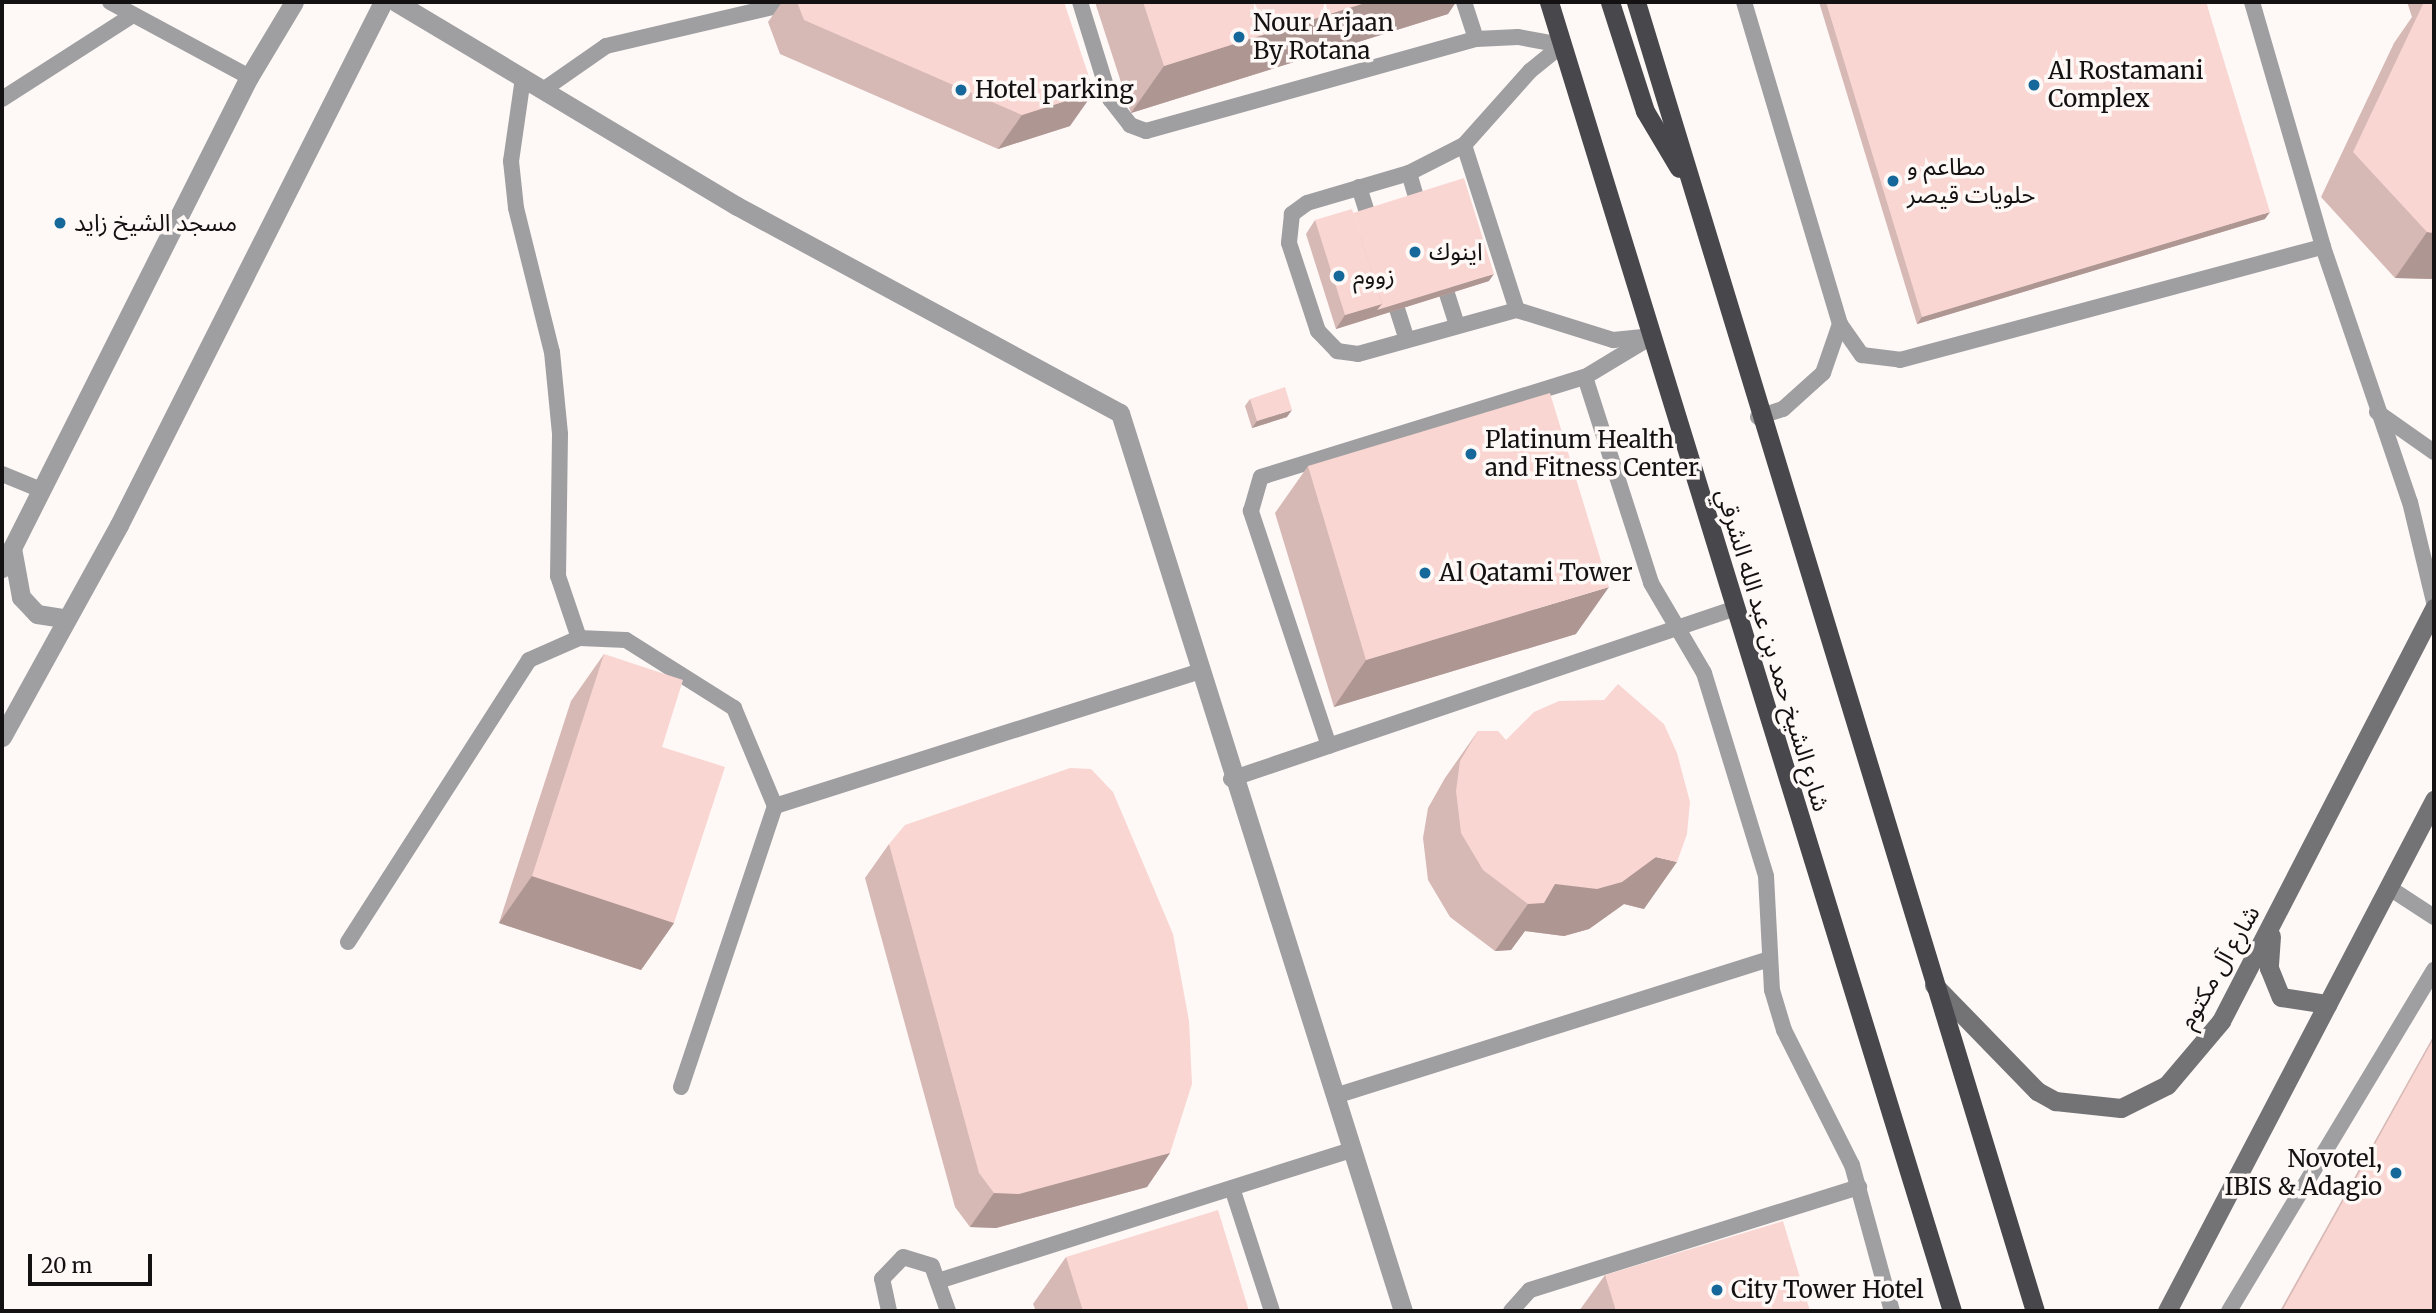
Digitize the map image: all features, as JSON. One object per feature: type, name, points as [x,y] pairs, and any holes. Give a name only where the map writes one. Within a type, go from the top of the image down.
[{"type":"highway","name":"شارع الشيخ حمد بن عبد الله الشرقي","points":[[1549,2],[1952,1311]]},
{"type":"highway","points":[[1610,2],[1645,111],[1688,180]]},
{"type":"highway","points":[[1636,2],[1758,417],[2035,1311]]},
{"type":"main road","name":"شارع آل مكتوم","points":[[1933,984],[2037,1091],[2080,1108],[2121,1108],[2167,1085],[2191,1062],[2271,928],[2434,608]]},
{"type":"main road","points":[[2167,1311],[2434,800]]},
{"type":"main road","points":[[2271,928],[2269,968],[2281,997],[2327,1004]]},
{"type":"street","points":[[2,568],[249,77],[294,2]]},
{"type":"street","points":[[2,737],[67,619],[325,126],[383,2]]},
{"type":"street","points":[[396,2],[737,206],[1120,413],[1231,779],[1403,1311]]},
{"type":"street","points":[[12,548],[21,597],[37,614],[67,619]]},
{"type":"lane","points":[[110,2],[249,77]]},
{"type":"lane","points":[[543,90],[606,46],[793,2]]},
{"type":"lane","points":[[1080,2],[1110,99],[1124,119],[1146,131],[1476,39],[1518,37],[1562,44]]},
{"type":"lane","points":[[1464,2],[1476,39]]},
{"type":"lane","points":[[1744,2],[1840,324],[1862,355],[1900,360],[2323,247]]},
{"type":"lane","points":[[2252,2],[2323,247],[2375,411],[2410,502],[2434,602]]},
{"type":"lane","points":[[2,99],[133,15]]},
{"type":"lane","points":[[1562,44],[1530,71],[1464,145],[1409,173],[1359,187],[1293,214],[1293,255],[1318,331],[1336,351],[1358,355],[1517,310],[1613,340],[1653,336]]},
{"type":"lane","points":[[523,78],[511,161],[552,352],[560,434],[558,576],[579,638]]},
{"type":"lane","points":[[1464,145],[1517,310]]},
{"type":"lane","points":[[1409,173],[1429,236]]},
{"type":"lane","points":[[1359,187],[1379,251]]},
{"type":"lane","points":[[1437,261],[1457,325]]},
{"type":"lane","points":[[1387,276],[1407,340]]},
{"type":"lane","points":[[1758,417],[1783,409],[1823,373],[1840,324]]},
{"type":"lane","points":[[1329,746],[1251,511],[1254,487],[1271,469],[1585,377],[1653,336]]},
{"type":"lane","points":[[1585,377],[1648,575],[1704,673],[1760,852],[1769,959],[1784,1030],[1859,1187],[1892,1311]]},
{"type":"lane","points":[[2375,411],[2434,452]]},
{"type":"lane","points":[[2,474],[41,490]]},
{"type":"lane","points":[[1231,779],[1734,609]]},
{"type":"lane","points":[[348,942],[529,660],[579,638],[626,640],[734,708],[775,806],[681,1087]]},
{"type":"lane","points":[[775,806],[1200,671]]},
{"type":"lane","points":[[2388,887],[2434,918]]},
{"type":"lane","points":[[1335,1096],[1769,959]]},
{"type":"lane","points":[[2229,1311],[2434,970]]},
{"type":"lane","points":[[938,1281],[1352,1150]]},
{"type":"lane","points":[[1511,1311],[1530,1290],[1859,1187]]},
{"type":"lane","points":[[1232,1188],[1272,1311]]},
{"type":"lane","points":[[888,1311],[882,1279],[903,1257],[932,1266],[948,1311]]},
{"type":"building","points":[[797,2],[1064,2],[1094,92],[1022,115],[804,20]]},
{"type":"building","points":[[1143,2],[1368,2],[1164,66]]},
{"type":"building","name":"Al Rostamani Complex","points":[[1826,2],[2206,2],[2270,212],[1922,317]]},
{"type":"building","points":[[2424,2],[2434,2],[2434,233],[2427,232],[2353,152]]},
{"type":"building","name":"اينوك","points":[[1464,178],[1494,274],[1377,310],[1382,304],[1353,213]]},
{"type":"building","points":[[1352,209],[1382,304],[1345,315],[1315,220]]},
{"type":"building","points":[[1285,387],[1292,410],[1257,421],[1250,399]]},
{"type":"building","name":"Al Qatami Tower","points":[[1550,393],[1609,587],[1366,660],[1308,466]]},
{"type":"building","points":[[604,654],[683,680],[662,747],[725,767],[674,923],[532,876]]},
{"type":"building","points":[[1618,684],[1664,724],[1677,753],[1690,802],[1687,834],[1677,862],[1656,857],[1622,882],[1597,889],[1555,884],[1544,903],[1528,904],[1483,870],[1461,833],[1456,791],[1460,761],[1478,731],[1498,731],[1506,740],[1534,712],[1559,701],[1604,700]]},
{"type":"building","points":[[1070,768],[1091,769],[1113,792],[1173,934],[1189,1021],[1192,1084],[1170,1153],[1019,1194],[994,1193],[979,1173],[889,844],[905,825]]},
{"type":"building","name":"Novotel, IBIS & Adagio","points":[[2434,1038],[2434,1311],[2282,1311]]},
{"type":"building","points":[[1218,1210],[1249,1311],[1083,1311],[1066,1257]]},
{"type":"building","points":[[1783,1221],[1810,1311],[1616,1311],[1605,1275]]},
{"type":"place","name":"Nour Arjaan By Rotana","points":[[1239,37]]},
{"type":"place","name":"Al Rostamani Complex","points":[[2034,85]]},
{"type":"place","name":"Hotel parking","points":[[961,90]]},
{"type":"place","name":"مطاعم و حلويات قيصر","points":[[1893,181]]},
{"type":"place","name":"مسجد الشيخ زايد","points":[[60,223]]},
{"type":"place","name":"اينوك","points":[[1415,252]]},
{"type":"place","name":"زووم","points":[[1339,276]]},
{"type":"place","name":"Platinum Health and Fitness Center","points":[[1471,454]]},
{"type":"place","name":"Al Qatami Tower","points":[[1425,573]]},
{"type":"place","name":"Novotel, IBIS & Adagio","points":[[2396,1173]]},
{"type":"place","name":"City Tower Hotel","points":[[1717,1290]]}]
